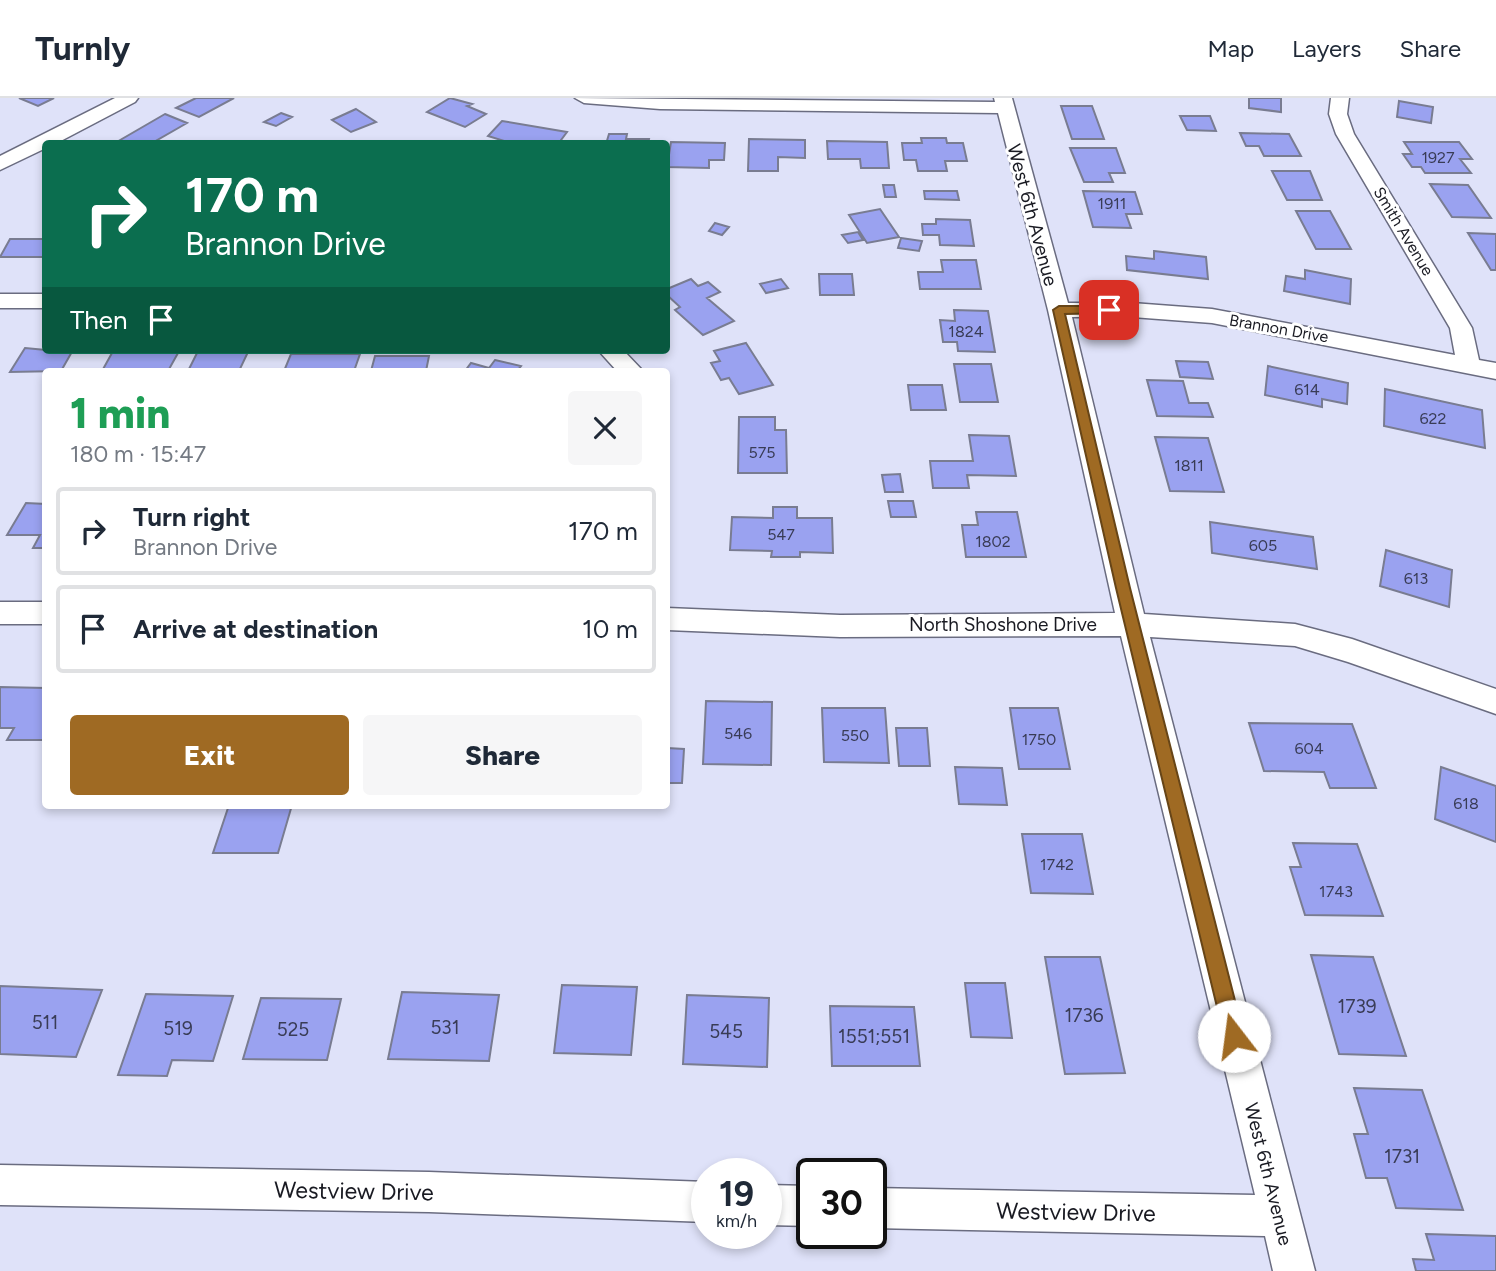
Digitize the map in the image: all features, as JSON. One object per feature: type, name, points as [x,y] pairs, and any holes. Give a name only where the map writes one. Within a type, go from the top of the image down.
[{"type":"street","points":[[47,140],[129,98]]},
{"type":"street","points":[[584,98],[626,103],[1004,103]]},
{"type":"street","name":"Smith Avenue","points":[[1340,98],[1338,114],[1345,134],[1461,328],[1468,365]]},
{"type":"street","name":"West 6th Avenue","points":[[1004,103],[1059,310],[1123,588],[1294,1271]]},
{"type":"street","points":[[0,164],[42,143]]},
{"type":"street","points":[[0,301],[42,301]]},
{"type":"street","name":"Brannon Drive","points":[[1059,310],[1132,310],[1212,316],[1496,370]]},
{"type":"street","points":[[614,354],[628,368]]},
{"type":"street","points":[[0,613],[42,613]]},
{"type":"street","name":"North Shoshone Drive","points":[[670,619],[840,626],[1186,625],[1295,635],[1411,670],[1496,702]]},
{"type":"street","name":"Westview Drive","points":[[0,1185],[429,1192],[691,1201]]},
{"type":"street","name":"Westview Drive","points":[[887,1208],[1280,1216]]},
{"type":"building","points":[[19,98],[54,98],[38,106]]},
{"type":"building","points":[[196,98],[234,98],[199,117],[176,108]]},
{"type":"building","points":[[450,98],[472,104],[467,106],[486,114],[465,127],[427,112]]},
{"type":"building","points":[[1249,98],[1281,98],[1281,112],[1249,108]]},
{"type":"building","points":[[1399,101],[1433,107],[1431,123],[1397,117]]},
{"type":"building","points":[[1061,106],[1092,106],[1104,139],[1072,139]]},
{"type":"building","points":[[356,109],[376,122],[351,132],[332,120]]},
{"type":"building","points":[[281,113],[292,117],[276,126],[264,122]]},
{"type":"building","points":[[165,114],[187,123],[157,140],[120,140]]},
{"type":"building","points":[[1180,116],[1210,116],[1216,131],[1187,130]]},
{"type":"building","points":[[502,121],[567,132],[561,140],[501,140],[488,136]]},
{"type":"building","points":[[1240,133],[1289,134],[1301,156],[1264,156],[1259,146],[1246,146]]},
{"type":"building","points":[[609,134],[627,134],[626,139],[649,139],[649,140],[607,140]]},
{"type":"building","points":[[921,138],[946,138],[947,143],[963,143],[967,161],[945,161],[947,171],[918,171],[916,160],[904,160],[902,143],[922,143]]},
{"type":"building","points":[[749,139],[805,140],[805,158],[778,157],[778,171],[748,171]]},
{"type":"building","points":[[827,141],[887,142],[889,168],[861,168],[860,159],[828,159]]},
{"type":"building","points":[[671,142],[725,143],[724,160],[709,160],[709,168],[670,167]]},
{"type":"building","points":[[1404,142],[1459,142],[1472,159],[1460,159],[1471,173],[1425,173],[1421,167],[1412,167],[1403,154],[1412,154]]},
{"type":"building","points":[[1070,148],[1116,148],[1125,173],[1109,173],[1113,182],[1084,182]]},
{"type":"building","points":[[1272,171],[1310,171],[1322,200],[1287,200]]},
{"type":"building","points":[[1430,184],[1468,185],[1491,218],[1452,217]]},
{"type":"building","points":[[883,185],[894,185],[896,197],[885,197]]},
{"type":"building","points":[[924,191],[957,191],[959,200],[925,199]]},
{"type":"building","points":[[1083,191],[1135,192],[1142,214],[1126,214],[1131,228],[1093,227]]},
{"type":"building","points":[[880,209],[899,237],[867,243],[849,215]]},
{"type":"building","points":[[1296,211],[1330,211],[1351,249],[1316,249]]},
{"type":"building","points":[[936,219],[970,220],[974,246],[940,245],[939,235],[923,235],[922,224],[936,224]]},
{"type":"building","points":[[715,223],[729,227],[722,235],[709,231]]},
{"type":"building","points":[[858,232],[863,240],[848,243],[842,235]]},
{"type":"building","points":[[1468,233],[1496,234],[1496,270],[1491,270]]},
{"type":"building","points":[[901,238],[922,241],[919,251],[898,248]]},
{"type":"building","points":[[10,239],[42,239],[42,257],[0,257]]},
{"type":"building","points":[[1154,251],[1206,257],[1208,279],[1127,270],[1126,256],[1154,259]]},
{"type":"building","points":[[941,260],[976,260],[981,289],[920,289],[918,272],[943,272]]},
{"type":"building","points":[[1305,270],[1351,279],[1350,304],[1284,291],[1286,276],[1305,279]]},
{"type":"building","points":[[819,274],[852,274],[854,295],[820,295]]},
{"type":"building","points":[[691,279],[698,286],[708,282],[720,292],[707,298],[734,321],[703,335],[675,310],[680,307],[670,298],[670,288]]},
{"type":"building","points":[[781,279],[788,288],[766,293],[760,284]]},
{"type":"building","points":[[954,310],[988,311],[995,352],[958,351],[957,342],[943,342],[940,320],[955,321]]},
{"type":"building","points":[[746,343],[773,385],[739,394],[729,378],[721,380],[711,363],[720,361],[714,351]]},
{"type":"building","points":[[25,348],[42,350],[42,354],[71,354],[63,368],[10,372]]},
{"type":"building","points":[[111,354],[177,354],[170,368],[104,368]]},
{"type":"building","points":[[196,354],[247,354],[240,368],[190,368]]},
{"type":"building","points":[[291,354],[360,354],[355,368],[285,368]]},
{"type":"building","points":[[375,356],[429,356],[427,368],[372,368]]},
{"type":"building","points":[[495,360],[521,366],[519,368],[489,368]]},
{"type":"building","points":[[1176,361],[1208,362],[1213,379],[1180,377]]},
{"type":"building","points":[[471,363],[489,368],[467,368]]},
{"type":"building","points":[[954,364],[991,364],[998,402],[960,402]]},
{"type":"building","points":[[1268,366],[1348,383],[1347,404],[1322,399],[1322,407],[1265,395]]},
{"type":"building","points":[[1147,380],[1183,381],[1189,403],[1208,403],[1213,417],[1157,416]]},
{"type":"building","points":[[908,385],[942,385],[946,410],[911,410]]},
{"type":"building","points":[[1385,389],[1482,410],[1485,448],[1384,426]]},
{"type":"building","points":[[739,417],[775,417],[775,430],[786,430],[787,473],[738,473]]},
{"type":"building","points":[[969,435],[1009,436],[1016,476],[967,475],[969,488],[933,488],[930,461],[973,461]]},
{"type":"building","points":[[1155,437],[1208,438],[1224,492],[1170,491]]},
{"type":"building","points":[[900,474],[903,492],[885,492],[882,475]]},
{"type":"building","points":[[888,501],[913,501],[916,517],[891,517]]},
{"type":"building","points":[[26,503],[42,504],[42,548],[33,548],[40,535],[7,535]]},
{"type":"building","points":[[773,507],[797,507],[797,518],[832,518],[833,553],[800,552],[800,557],[771,557],[772,551],[730,550],[732,517],[773,518]]},
{"type":"building","points":[[976,512],[1017,512],[1026,557],[966,557],[962,525],[978,525]]},
{"type":"building","points":[[1210,522],[1313,537],[1317,569],[1212,553]]},
{"type":"building","points":[[1386,550],[1452,570],[1449,607],[1380,586]]},
{"type":"building","points":[[0,687],[42,688],[42,740],[7,740],[14,728],[0,728]]},
{"type":"building","points":[[706,701],[772,702],[771,765],[703,764]]},
{"type":"building","points":[[822,708],[885,708],[889,763],[824,762]]},
{"type":"building","points":[[1010,708],[1058,708],[1070,769],[1019,769]]},
{"type":"building","points":[[1249,723],[1352,724],[1376,788],[1330,788],[1324,772],[1264,771]]},
{"type":"building","points":[[896,728],[927,728],[930,766],[899,766]]},
{"type":"building","points":[[670,748],[684,749],[682,783],[670,783]]},
{"type":"building","points":[[955,767],[1002,768],[1007,805],[959,804]]},
{"type":"building","points":[[1441,767],[1496,786],[1496,842],[1435,819]]},
{"type":"building","points":[[228,809],[291,809],[278,853],[213,853]]},
{"type":"building","points":[[1022,834],[1082,834],[1093,894],[1031,893]]},
{"type":"building","points":[[1293,843],[1357,844],[1383,916],[1305,915],[1290,867],[1301,867]]},
{"type":"building","points":[[1311,955],[1373,957],[1406,1056],[1339,1054]]},
{"type":"building","points":[[1045,957],[1100,957],[1125,1073],[1065,1074]]},
{"type":"building","points":[[965,983],[1005,983],[1012,1038],[971,1037]]},
{"type":"building","points":[[562,985],[637,987],[631,1055],[554,1053]]},
{"type":"building","points":[[0,986],[102,990],[76,1057],[0,1054]]},
{"type":"building","points":[[402,992],[499,995],[489,1061],[388,1059]]},
{"type":"building","points":[[146,994],[233,996],[213,1061],[172,1060],[167,1076],[118,1075]]},
{"type":"building","points":[[687,995],[769,998],[767,1067],[683,1064]]},
{"type":"building","points":[[261,998],[341,999],[327,1060],[243,1059]]},
{"type":"building","points":[[830,1006],[914,1007],[920,1066],[832,1066]]},
{"type":"building","points":[[1354,1088],[1422,1090],[1463,1210],[1396,1208],[1387,1178],[1366,1178],[1354,1134],[1368,1134]]},
{"type":"building","points":[[1426,1234],[1496,1236],[1496,1271],[1416,1271],[1413,1259],[1434,1260]]},
{"type":"route","points":[[1109,310],[1059,310],[1123,588],[1234,1036]]}]
